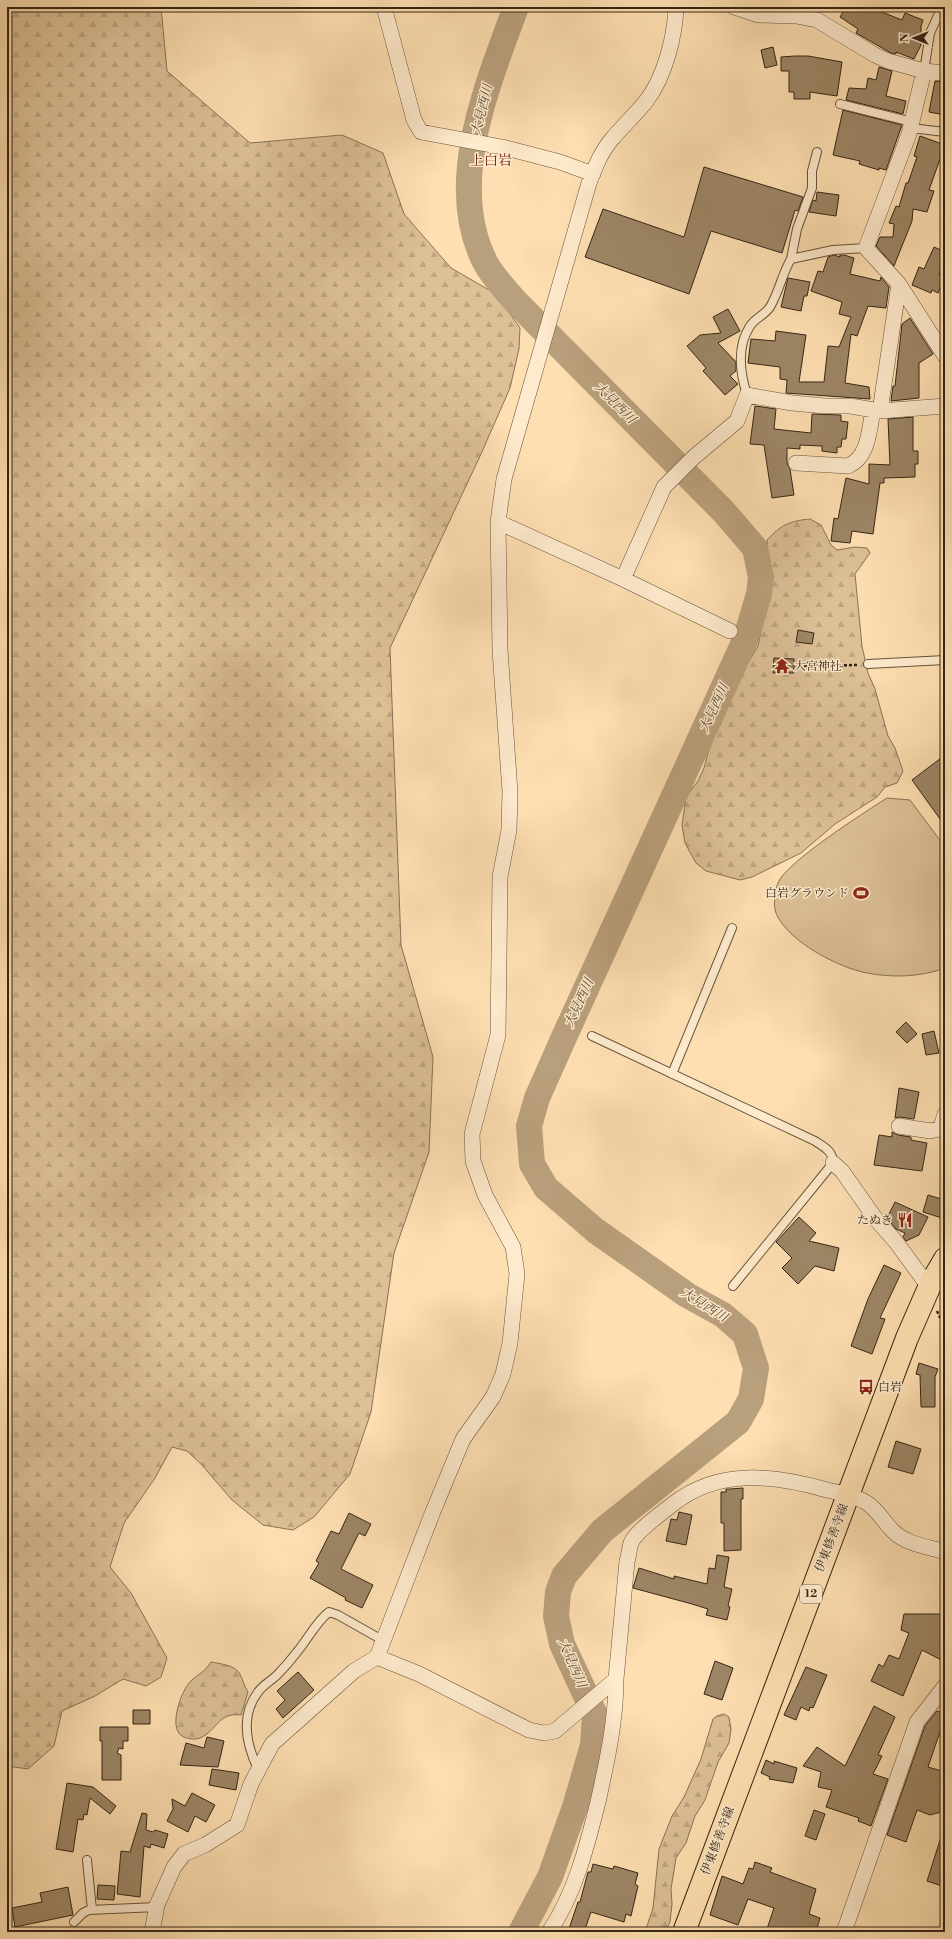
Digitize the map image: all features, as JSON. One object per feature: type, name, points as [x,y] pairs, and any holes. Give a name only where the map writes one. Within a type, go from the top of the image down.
[{"type":"main road","name":"伊東修善寺線","points":[[684,1932],[907,1338],[930,1287],[945,1259]]},
{"type":"street","points":[[384,7],[414,120],[421,132],[489,144],[560,162],[593,174]]},
{"type":"street","points":[[152,1932],[157,1907],[171,1873],[184,1854],[205,1845],[237,1825],[258,1769],[272,1744],[354,1671],[377,1657],[432,1514],[463,1439],[494,1397],[503,1374],[510,1343],[517,1274],[513,1247],[485,1195],[473,1161],[472,1134],[498,1035],[500,877],[509,830],[510,792],[500,650],[498,522],[504,479],[593,174],[598,160],[611,140],[648,99],[658,80],[672,42],[676,7]]},
{"type":"street","points":[[734,7],[758,15],[796,16],[817,20],[875,55],[902,66],[924,71],[945,73]]},
{"type":"street","points":[[924,71],[912,125],[866,248],[899,284],[945,356]]},
{"type":"street","points":[[796,462],[848,466],[856,462],[863,454],[876,410],[899,284]]},
{"type":"street","points":[[623,579],[664,487],[694,457],[737,421],[747,395],[805,404],[850,406],[876,410],[945,406]]},
{"type":"street","points":[[498,522],[623,579],[730,631]]},
{"type":"street","points":[[899,1126],[934,1131],[941,1127],[945,1114]]},
{"type":"street","points":[[833,1163],[842,1171],[875,1218],[896,1242],[930,1287]]},
{"type":"street","points":[[549,1932],[572,1890],[591,1832],[610,1749],[616,1700],[613,1681],[631,1542],[664,1511],[691,1491],[702,1486],[730,1479],[769,1478],[803,1483],[867,1503],[896,1534],[923,1546],[945,1552]]},
{"type":"street","points":[[377,1657],[419,1674],[529,1730],[544,1733],[555,1731],[567,1723],[613,1681]]},
{"type":"street","points":[[844,1932],[917,1722],[945,1686]]},
{"type":"lane","points":[[924,71],[930,33],[942,7]]},
{"type":"lane","points":[[840,104],[912,125],[945,132]]},
{"type":"lane","points":[[747,395],[741,375],[741,356],[745,338],[750,325],[765,313],[770,306],[791,259],[797,229],[812,188],[812,171],[817,152]]},
{"type":"lane","points":[[791,259],[840,249],[866,248]]},
{"type":"lane","points":[[868,664],[945,660]]},
{"type":"lane","points":[[672,1074],[732,928]]},
{"type":"lane","points":[[592,1036],[815,1141],[828,1150],[833,1158],[833,1163],[733,1286]]},
{"type":"lane","points":[[258,1769],[249,1751],[246,1732],[248,1711],[258,1691],[278,1674],[297,1652],[322,1617],[329,1612],[338,1614],[384,1641]]},
{"type":"lane","points":[[87,1860],[92,1910]]},
{"type":"lane","points":[[74,1922],[83,1913],[92,1910],[157,1907]]},
{"type":"path","points":[[799,666],[853,665]]},
{"type":"green space","points":[[7,7],[161,7],[167,71],[250,143],[342,135],[383,153],[404,214],[451,268],[496,294],[520,328],[519,349],[510,388],[481,454],[390,648],[401,945],[433,1057],[429,1152],[394,1253],[371,1412],[350,1474],[314,1517],[293,1530],[263,1525],[232,1500],[201,1464],[187,1451],[172,1447],[155,1478],[124,1523],[110,1567],[131,1593],[167,1658],[161,1677],[146,1686],[123,1679],[95,1696],[62,1711],[54,1746],[28,1769],[7,1766]]},
{"type":"green space","points":[[810,519],[821,525],[831,545],[837,550],[855,547],[867,548],[870,553],[855,574],[862,646],[868,673],[875,689],[888,736],[895,748],[903,771],[897,783],[885,787],[877,797],[835,824],[801,853],[752,877],[740,880],[706,871],[696,863],[685,843],[682,825],[686,797],[698,781],[704,768],[712,737],[721,724],[729,690],[741,675],[758,646],[770,587],[767,540],[781,527],[796,521]]},
{"type":"green space","name":"白岩グラウンド","points":[[887,798],[910,800],[945,847],[945,968],[936,971],[917,975],[887,976],[856,970],[815,952],[802,943],[782,923],[775,910],[776,890],[778,883],[784,874],[795,863],[827,838]]},
{"type":"green space","points":[[211,1662],[231,1667],[240,1674],[248,1692],[241,1715],[227,1716],[211,1731],[200,1738],[186,1738],[178,1732],[176,1725],[176,1717],[180,1700],[183,1692],[191,1681],[206,1669]]},
{"type":"green space","points":[[724,1714],[729,1717],[731,1729],[729,1743],[718,1762],[705,1800],[695,1816],[686,1843],[676,1858],[671,1889],[672,1904],[670,1922],[665,1932],[645,1932],[653,1908],[659,1849],[672,1816],[684,1797],[701,1759],[713,1719]]},
{"type":"building","points":[[846,7],[869,7],[902,20],[905,13],[923,20],[921,26],[921,45],[914,59],[896,52],[896,54],[891,53],[856,33],[858,29],[840,17]]},
{"type":"building","points":[[773,47],[777,65],[765,68],[761,50]]},
{"type":"building","points":[[808,56],[842,62],[837,96],[810,92],[810,99],[794,99],[794,92],[789,92],[789,71],[781,71],[781,57]]},
{"type":"building","points":[[879,67],[892,71],[886,96],[906,101],[903,114],[846,100],[849,88],[866,89],[868,78],[876,80]]},
{"type":"building","points":[[935,81],[945,82],[945,115],[929,112]]},
{"type":"building","points":[[843,110],[902,125],[886,170],[879,168],[879,170],[859,164],[860,161],[833,155]]},
{"type":"building","points":[[920,136],[945,145],[929,190],[934,191],[927,212],[913,209],[912,221],[894,266],[876,246],[880,237],[893,237],[894,224],[889,223],[896,206],[899,207],[906,183],[908,183],[917,157],[914,156]]},
{"type":"building","points":[[704,167],[803,197],[798,211],[795,210],[782,253],[711,231],[689,294],[585,257],[603,209],[684,237]]},
{"type":"building","points":[[817,192],[839,195],[836,216],[809,212],[813,200],[816,201]]},
{"type":"building","points":[[934,247],[945,252],[945,260],[939,275],[944,277],[938,293],[932,290],[931,293],[912,285],[919,267],[924,269]]},
{"type":"building","points":[[834,255],[840,257],[840,255],[844,255],[854,258],[850,274],[880,281],[881,277],[889,287],[886,308],[868,306],[857,336],[851,334],[845,383],[869,387],[870,399],[786,393],[787,380],[780,379],[780,367],[748,363],[751,339],[775,341],[776,331],[806,335],[799,382],[824,382],[828,346],[839,347],[851,317],[839,314],[842,302],[811,291],[818,271],[823,272],[828,257]]},
{"type":"building","points":[[788,278],[810,282],[807,296],[804,296],[801,311],[781,307]]},
{"type":"building","points":[[728,309],[740,331],[718,343],[736,362],[736,371],[730,376],[738,384],[725,395],[703,371],[706,368],[687,346],[700,335],[721,333],[713,317]]},
{"type":"building","points":[[910,318],[933,354],[919,363],[919,398],[891,401],[893,386],[895,386],[902,324]]},
{"type":"building","points":[[755,406],[776,409],[774,429],[811,433],[812,414],[841,415],[841,421],[848,422],[846,439],[842,439],[841,447],[837,447],[837,453],[822,451],[822,446],[800,445],[800,449],[787,448],[787,463],[790,469],[794,495],[772,498],[764,445],[750,444]]},
{"type":"building","points":[[913,417],[913,451],[918,451],[918,464],[915,464],[915,477],[884,478],[884,483],[880,483],[873,534],[852,531],[850,543],[831,541],[834,518],[838,519],[846,478],[869,484],[869,464],[890,465],[888,419]]},
{"type":"building","points":[[798,630],[814,633],[812,644],[796,642]]},
{"type":"building","points":[[774,658],[794,659],[794,673],[773,673]]},
{"type":"building","points":[[945,755],[945,826],[912,780]]},
{"type":"building","points":[[906,1022],[917,1034],[907,1043],[896,1032]]},
{"type":"building","points":[[934,1031],[939,1053],[926,1055],[922,1034]]},
{"type":"building","points":[[899,1088],[919,1092],[914,1119],[900,1117],[895,1118]]},
{"type":"building","points":[[892,1132],[898,1135],[911,1137],[911,1140],[927,1143],[922,1171],[874,1165],[879,1135],[892,1137]]},
{"type":"building","points":[[928,1195],[945,1200],[945,1219],[923,1212]]},
{"type":"building","points":[[895,1202],[928,1217],[919,1235],[906,1241],[903,1237],[905,1233],[896,1229],[887,1218]]},
{"type":"building","points":[[799,1217],[816,1233],[809,1241],[839,1248],[834,1271],[815,1266],[798,1284],[782,1268],[792,1258],[776,1242]]},
{"type":"building","points":[[884,1265],[901,1273],[880,1318],[885,1319],[872,1354],[851,1346],[868,1299]]},
{"type":"building","points":[[919,1363],[938,1369],[935,1377],[935,1407],[921,1407],[920,1375],[916,1374]]},
{"type":"building","points":[[896,1441],[921,1449],[913,1474],[888,1467]]},
{"type":"building","points":[[743,1488],[743,1499],[741,1499],[741,1550],[724,1551],[724,1523],[721,1523],[721,1492],[726,1492],[726,1489]]},
{"type":"building","points":[[679,1512],[692,1515],[686,1545],[666,1541],[671,1519],[677,1520]]},
{"type":"building","points":[[349,1513],[371,1524],[365,1536],[359,1533],[341,1569],[373,1585],[362,1608],[345,1600],[346,1598],[310,1578],[319,1563],[316,1561],[331,1531],[339,1534]]},
{"type":"building","points":[[717,1555],[729,1557],[724,1587],[732,1589],[728,1606],[730,1607],[727,1620],[706,1615],[708,1609],[633,1588],[639,1568],[674,1579],[674,1576],[707,1584],[709,1568],[715,1569]]},
{"type":"building","points":[[904,1614],[945,1614],[945,1662],[922,1650],[903,1696],[871,1681],[879,1664],[883,1667],[889,1655],[899,1659],[909,1633],[901,1630]]},
{"type":"building","points":[[715,1661],[733,1668],[722,1700],[704,1694]]},
{"type":"building","points":[[806,1667],[827,1675],[813,1708],[810,1707],[809,1711],[801,1707],[796,1720],[784,1715]]},
{"type":"building","points":[[298,1672],[314,1690],[283,1718],[276,1709],[285,1700],[277,1691]]},
{"type":"building","points":[[874,1706],[895,1717],[878,1755],[882,1756],[873,1774],[888,1779],[871,1826],[858,1821],[859,1818],[826,1807],[832,1790],[818,1787],[821,1772],[803,1766],[817,1747],[845,1766]]},
{"type":"building","points":[[133,1710],[150,1710],[150,1724],[133,1724]]},
{"type":"building","points":[[937,1711],[945,1714],[945,1727],[942,1726],[928,1767],[945,1772],[945,1811],[930,1815],[917,1810],[906,1842],[887,1835],[925,1726]]},
{"type":"building","points":[[100,1727],[128,1727],[128,1741],[123,1741],[123,1749],[119,1748],[117,1753],[121,1755],[121,1780],[102,1780],[102,1741],[100,1741]]},
{"type":"building","points":[[207,1737],[224,1741],[218,1767],[180,1765],[186,1743],[204,1748]]},
{"type":"building","points":[[766,1760],[774,1764],[774,1761],[797,1768],[793,1783],[769,1779],[770,1777],[761,1773]]},
{"type":"building","points":[[212,1769],[239,1773],[236,1790],[209,1785]]},
{"type":"building","points":[[67,1783],[93,1787],[116,1806],[110,1814],[90,1798],[87,1815],[84,1814],[83,1820],[78,1819],[73,1852],[56,1849]]},
{"type":"building","points":[[192,1793],[215,1805],[206,1822],[195,1816],[188,1832],[167,1821],[173,1809],[172,1799],[185,1806]]},
{"type":"building","points":[[814,1810],[825,1814],[816,1840],[805,1836]]},
{"type":"building","points":[[142,1813],[147,1814],[146,1830],[153,1832],[155,1830],[168,1834],[164,1848],[151,1844],[150,1848],[144,1846],[140,1897],[117,1894],[121,1851],[130,1852]]},
{"type":"building","points":[[943,1831],[945,1831],[945,1887],[927,1881]]},
{"type":"building","points":[[755,1862],[772,1868],[770,1872],[816,1889],[809,1914],[820,1918],[816,1932],[766,1932],[774,1908],[748,1899],[738,1925],[710,1915],[722,1876],[743,1884],[749,1868],[753,1869]]},
{"type":"building","points":[[593,1864],[613,1869],[614,1866],[638,1873],[635,1884],[638,1886],[631,1916],[626,1914],[624,1922],[591,1912],[584,1932],[568,1932],[578,1902],[580,1902],[588,1872],[591,1872]]},
{"type":"building","points":[[98,1885],[115,1886],[114,1900],[97,1899]]},
{"type":"building","points":[[68,1887],[73,1915],[15,1927],[12,1908],[42,1902],[40,1893]]},
{"type":"waterway","name":"大見西川","points":[[516,7],[483,101],[475,134],[470,167],[469,200],[474,232],[485,262],[495,277],[515,301],[724,512],[755,548],[761,577],[759,594],[746,638],[565,1035],[537,1098],[529,1126],[532,1164],[546,1188],[596,1231],[687,1295],[723,1315],[745,1334],[756,1368],[751,1399],[738,1422],[602,1531],[564,1576],[558,1592],[556,1616],[562,1644],[595,1715],[593,1745],[575,1807],[550,1877],[521,1932]]},
{"type":"place","name":"大宮神社","points":[[782,666]]},
{"type":"place","name":"白岩グラウンド","points":[[861,893]]},
{"type":"place","name":"たぬき","points":[[905,1220]]},
{"type":"place","name":"白岩","points":[[866,1387]]},
{"type":"district","name":"上白岩","points":[[491,161]]}]
